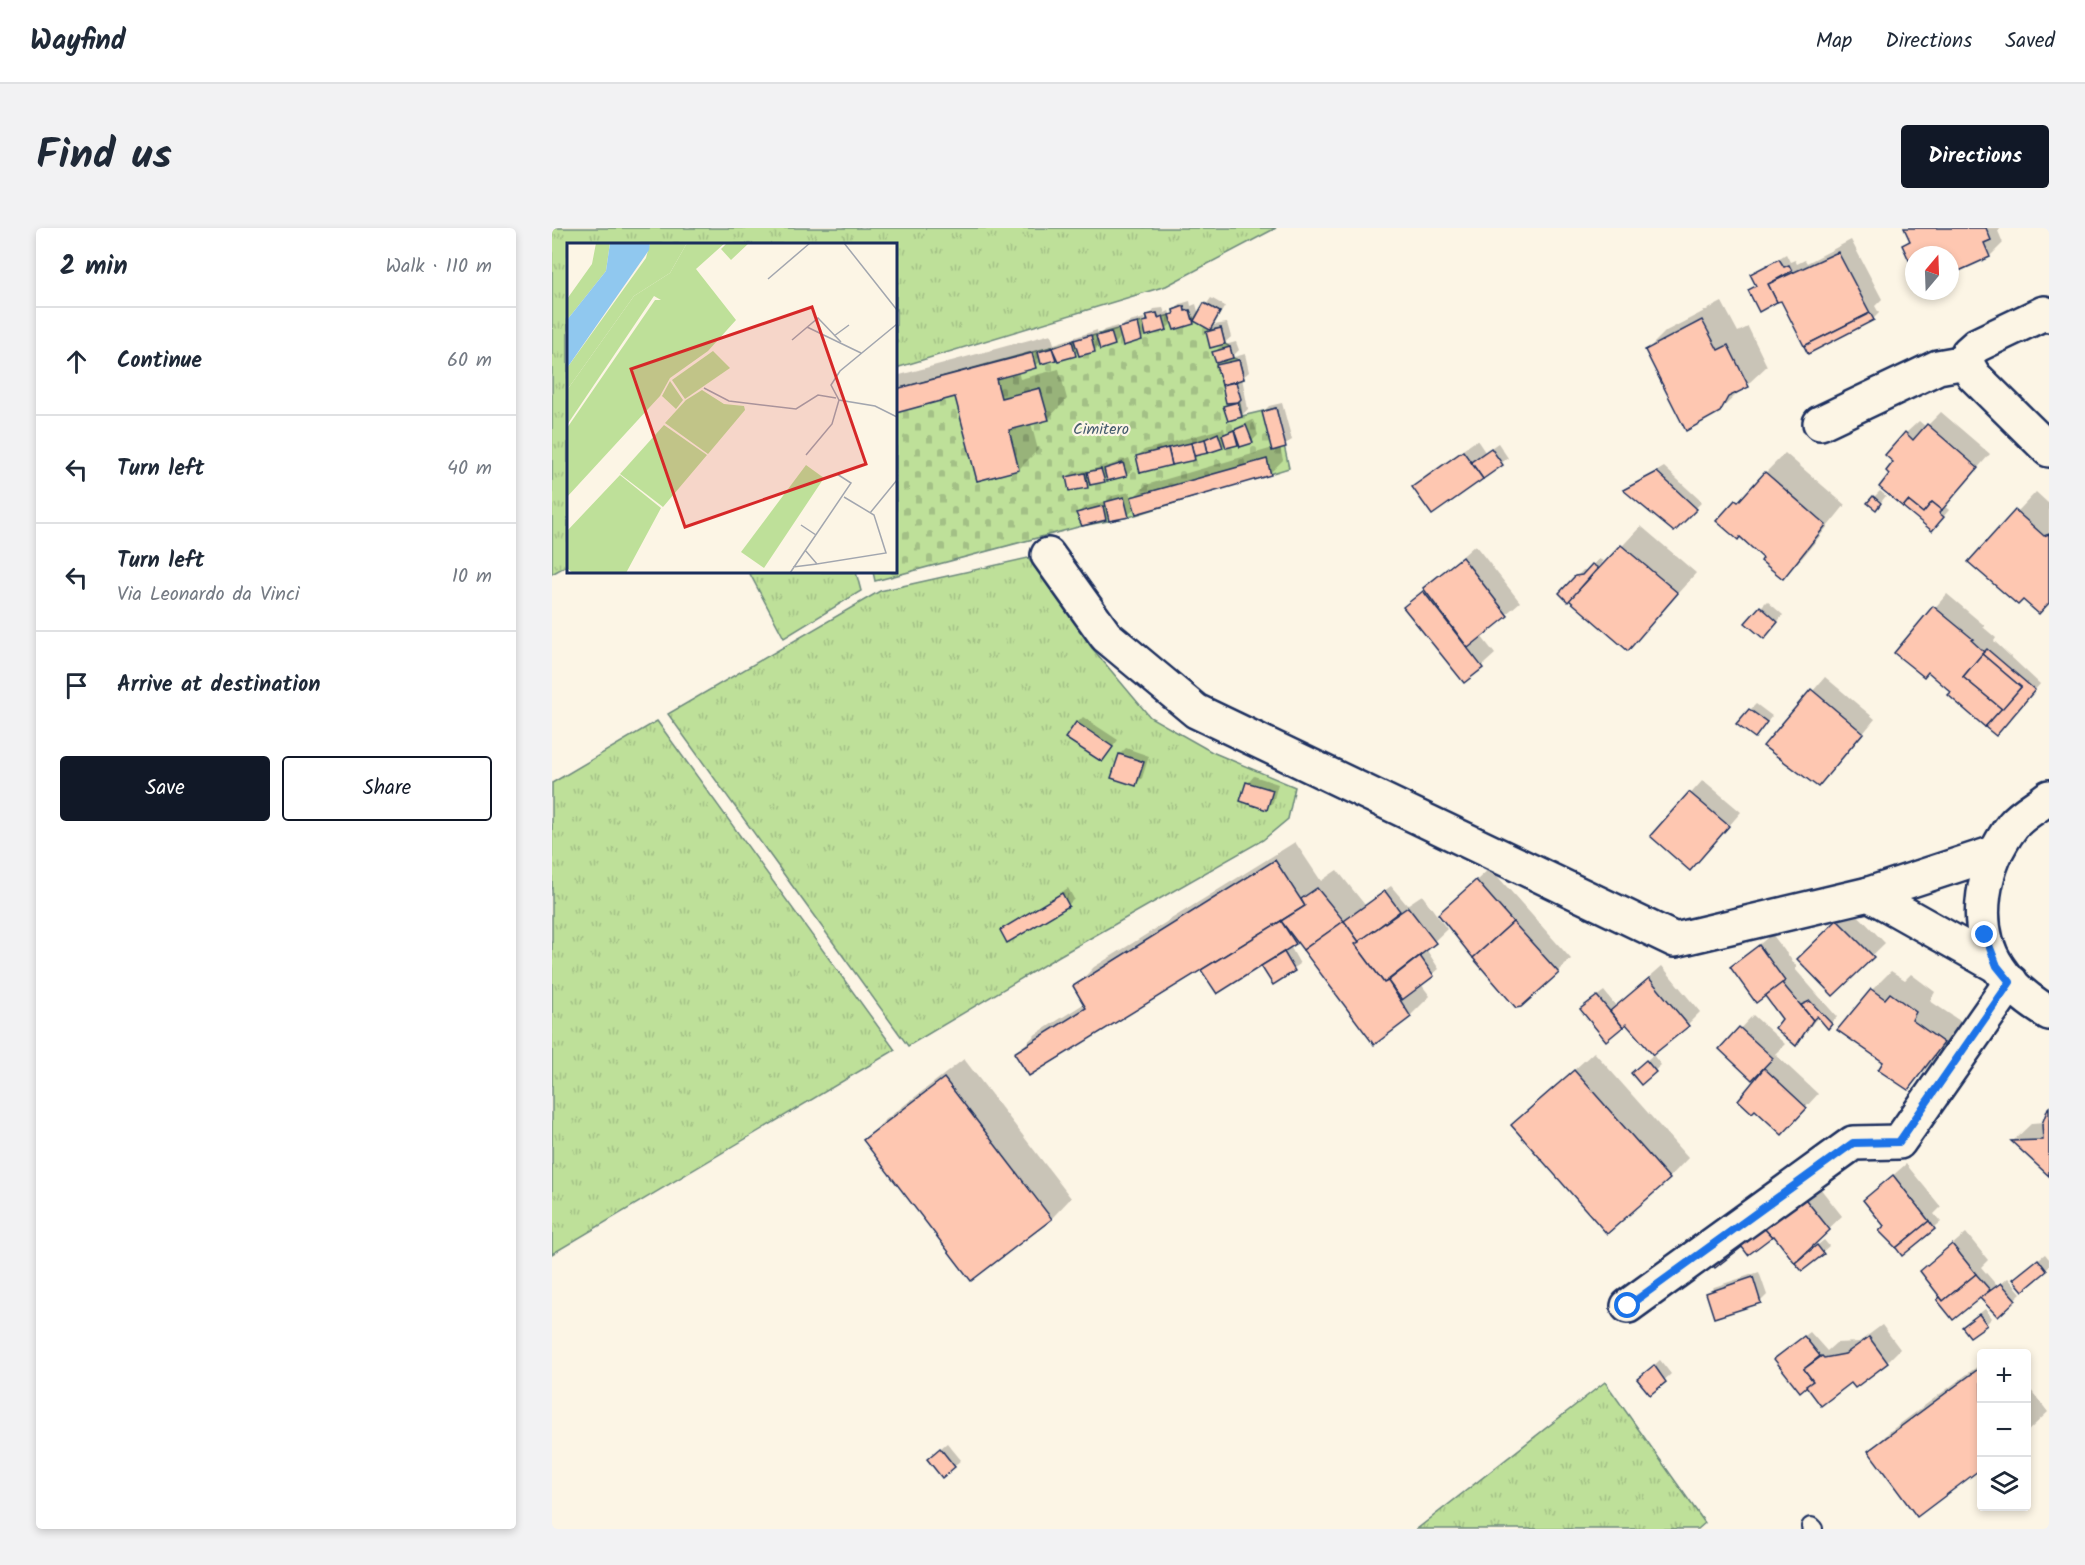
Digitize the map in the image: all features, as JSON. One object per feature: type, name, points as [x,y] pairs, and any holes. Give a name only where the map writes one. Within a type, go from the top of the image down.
[{"type":"street","points":[[2049,315],[2044,313],[1977,345],[1968,353],[1966,362],[1974,376],[2049,450]]},
{"type":"street","points":[[1820,423],[1938,367],[1966,362]]},
{"type":"street","points":[[1048,555],[1106,636],[1196,711],[1674,940],[1869,894],[1994,853]]},
{"type":"street","points":[[2004,974],[1985,935],[1983,900],[1994,853],[2014,823],[2049,797]]},
{"type":"street","points":[[1869,894],[2004,974],[2049,1013]]},
{"type":"street","points":[[1628,1306],[1853,1143],[1899,1142],[2004,974]]},
{"type":"green space","points":[[552,228],[1276,228],[1166,286],[897,368],[897,243],[567,243],[567,566],[552,574]]},
{"type":"green space","name":"Cimitero","points":[[1204,303],[1220,312],[1210,330],[1221,328],[1225,344],[1230,347],[1233,358],[1239,360],[1244,379],[1236,382],[1242,416],[1276,408],[1289,468],[1129,517],[1082,526],[875,581],[873,573],[897,573],[897,389],[1147,321],[1146,315],[1157,313],[1159,318],[1174,314],[1173,310],[1184,306],[1185,311],[1190,310],[1194,320]]},
{"type":"green space","points":[[1028,558],[1092,648],[1150,717],[1212,752],[1295,787],[1288,819],[1263,840],[1059,956],[908,1046],[668,714],[880,591]]},
{"type":"green space","points":[[750,573],[856,573],[861,591],[784,638]]},
{"type":"green space","points":[[657,721],[895,1050],[552,1254],[552,783]]},
{"type":"green space","points":[[1605,1382],[1705,1523],[1698,1529],[1417,1529]]},
{"type":"building","points":[[1904,228],[1986,228],[1991,240],[1984,243],[1990,257],[1959,271],[1959,246],[1905,246],[1905,252],[1902,245],[1910,241]]},
{"type":"building","points":[[1838,252],[1870,313],[1804,346],[1781,301],[1777,302],[1768,284]]},
{"type":"building","points":[[1779,259],[1784,267],[1789,265],[1792,271],[1768,284],[1777,302],[1759,312],[1748,290],[1756,286],[1750,274]]},
{"type":"building","points":[[1204,303],[1220,312],[1210,330],[1194,321]]},
{"type":"building","points":[[1184,306],[1185,311],[1190,310],[1194,324],[1174,330],[1169,315],[1174,314],[1173,310]]},
{"type":"building","points":[[1157,313],[1158,318],[1163,316],[1167,330],[1146,336],[1143,322],[1148,321],[1146,315]]},
{"type":"building","points":[[1870,313],[1874,320],[1808,354],[1804,346]]},
{"type":"building","points":[[1702,320],[1718,350],[1728,345],[1749,387],[1728,397],[1720,412],[1686,431],[1645,350]]},
{"type":"building","points":[[1138,323],[1142,340],[1123,346],[1118,328]]},
{"type":"building","points":[[1221,328],[1225,344],[1210,348],[1206,332]]},
{"type":"building","points":[[1111,332],[1115,345],[1100,350],[1096,336]]},
{"type":"building","points":[[1091,335],[1095,352],[1079,356],[1074,340]]},
{"type":"building","points":[[1072,341],[1076,356],[1058,361],[1052,348]]},
{"type":"building","points":[[1230,347],[1233,358],[1216,363],[1212,352]]},
{"type":"building","points":[[1052,348],[1056,360],[1041,364],[1038,352]]},
{"type":"building","points":[[1032,353],[1036,368],[996,379],[1001,398],[1040,388],[1049,420],[1009,430],[1019,470],[977,481],[955,397],[897,413],[897,389]]},
{"type":"building","points":[[1239,360],[1244,379],[1222,385],[1216,365]]},
{"type":"building","points":[[1236,382],[1241,399],[1238,402],[1226,403],[1222,385]]},
{"type":"building","points":[[1238,402],[1242,417],[1228,421],[1223,406]]},
{"type":"building","points":[[1276,408],[1286,447],[1272,451],[1262,412]]},
{"type":"building","points":[[1927,424],[1978,468],[1942,510],[1932,502],[1923,513],[1908,501],[1903,507],[1879,487],[1889,474],[1886,471],[1893,462],[1885,455],[1905,432],[1913,440]]},
{"type":"building","points":[[1246,425],[1253,443],[1240,447],[1234,430]]},
{"type":"building","points":[[1234,430],[1238,445],[1226,448],[1222,435]]},
{"type":"building","points":[[1218,433],[1223,448],[1208,453],[1205,439]]},
{"type":"building","points":[[1205,439],[1208,453],[1194,456],[1191,443]]},
{"type":"building","points":[[1191,443],[1195,460],[1172,465],[1168,448]]},
{"type":"building","points":[[1168,448],[1172,465],[1140,473],[1136,456]]},
{"type":"building","points":[[1491,448],[1503,465],[1483,479],[1471,462]]},
{"type":"building","points":[[1463,451],[1483,479],[1432,515],[1412,487]]},
{"type":"building","points":[[1267,459],[1271,475],[1136,514],[1131,497]]},
{"type":"building","points":[[1123,463],[1127,476],[1107,481],[1104,469]]},
{"type":"building","points":[[1101,469],[1105,482],[1090,485],[1087,472]]},
{"type":"building","points":[[1657,472],[1697,509],[1674,532],[1623,490]]},
{"type":"building","points":[[1765,472],[1826,525],[1783,579],[1761,561],[1763,558],[1740,537],[1738,540],[1716,521],[1735,500],[1738,502]]},
{"type":"building","points":[[1085,473],[1088,488],[1069,491],[1066,477]]},
{"type":"building","points":[[1873,496],[1881,503],[1876,510],[1867,503]]},
{"type":"building","points":[[1124,497],[1129,517],[1109,521],[1105,502]]},
{"type":"building","points":[[1908,501],[1923,513],[1932,502],[1942,510],[1939,513],[1944,517],[1932,531],[1903,507]]},
{"type":"building","points":[[1103,506],[1106,520],[1082,526],[1076,513]]},
{"type":"building","points":[[2015,510],[2044,536],[2049,534],[2049,603],[2039,614],[2023,600],[2018,605],[1968,562]]},
{"type":"building","points":[[1621,545],[1678,593],[1628,651],[1569,600]]},
{"type":"building","points":[[1462,557],[1508,616],[1468,648],[1423,588]]},
{"type":"building","points":[[1592,564],[1598,568],[1568,602],[1559,593],[1575,576],[1582,575]]},
{"type":"building","points":[[1423,591],[1483,668],[1464,683],[1403,607]]},
{"type":"building","points":[[1760,606],[1778,622],[1764,639],[1745,623]]},
{"type":"building","points":[[1933,606],[1973,639],[1971,640],[1984,652],[1963,677],[2002,709],[1985,727],[1948,695],[1951,692],[1928,672],[1924,677],[1894,653]]},
{"type":"building","points":[[1987,649],[2035,690],[1996,736],[1985,727],[2021,687],[1982,654]]},
{"type":"building","points":[[1982,654],[2021,687],[2002,709],[1963,677]]},
{"type":"building","points":[[1811,689],[1863,733],[1818,787],[1763,746]]},
{"type":"building","points":[[1749,709],[1767,722],[1755,738],[1736,724]]},
{"type":"building","points":[[1076,722],[1113,747],[1102,762],[1065,738]]},
{"type":"building","points":[[1119,754],[1144,762],[1136,786],[1111,778]]},
{"type":"building","points":[[1246,782],[1273,790],[1267,810],[1240,801]]},
{"type":"building","points":[[1689,792],[1729,826],[1690,871],[1650,836]]},
{"type":"building","points":[[1275,860],[1305,906],[1029,1076],[1014,1053],[1086,1008],[1073,986]]},
{"type":"building","points":[[1476,880],[1513,922],[1473,958],[1438,914]]},
{"type":"building","points":[[1317,888],[1344,921],[1303,950],[1281,921],[1305,906],[1301,899]]},
{"type":"building","points":[[1385,891],[1400,911],[1359,942],[1344,921]]},
{"type":"building","points":[[1062,893],[1069,906],[1007,943],[1000,930]]},
{"type":"building","points":[[1408,907],[1436,943],[1384,983],[1355,944]]},
{"type":"building","points":[[1837,920],[1874,957],[1833,996],[1797,959]]},
{"type":"building","points":[[1281,921],[1296,944],[1217,994],[1201,970]]},
{"type":"building","points":[[1344,921],[1359,942],[1355,944],[1384,983],[1388,981],[1411,1017],[1374,1045],[1303,950]]},
{"type":"building","points":[[1513,922],[1559,973],[1521,1007],[1516,1008],[1473,958]]},
{"type":"building","points":[[1759,945],[1785,981],[1756,1003],[1730,967]]},
{"type":"building","points":[[1284,952],[1295,971],[1273,985],[1261,966]]},
{"type":"building","points":[[1420,956],[1434,976],[1402,1000],[1388,981]]},
{"type":"building","points":[[1649,978],[1689,1026],[1653,1055],[1626,1024],[1623,1027],[1610,1011]]},
{"type":"building","points":[[1782,983],[1813,1020],[1796,1046],[1775,1028],[1782,1019],[1765,996]]},
{"type":"building","points":[[1871,989],[1885,999],[1890,993],[1916,1012],[1912,1020],[1944,1043],[1908,1090],[1878,1070],[1883,1062],[1837,1030]]},
{"type":"building","points":[[1597,996],[1623,1027],[1606,1041],[1580,1009]]},
{"type":"building","points":[[1810,1001],[1832,1024],[1828,1029],[1817,1016],[1813,1020],[1801,1005]]},
{"type":"building","points":[[1739,1027],[1773,1058],[1752,1080],[1719,1049]]},
{"type":"building","points":[[1646,1060],[1656,1072],[1641,1085],[1631,1073]]},
{"type":"building","points":[[1764,1068],[1807,1108],[1782,1135],[1755,1110],[1752,1113],[1738,1100]]},
{"type":"building","points":[[1574,1070],[1670,1179],[1607,1234],[1511,1125]]},
{"type":"building","points":[[944,1078],[1052,1219],[971,1281],[863,1140]]},
{"type":"building","points":[[2048,1108],[2049,1176],[2011,1141],[2043,1140],[2042,1124]]},
{"type":"building","points":[[1893,1175],[1929,1221],[1896,1248],[1879,1231],[1884,1226],[1863,1200]]},
{"type":"building","points":[[1802,1195],[1830,1230],[1795,1263],[1774,1236],[1772,1237],[1762,1226]]},
{"type":"building","points":[[1929,1221],[1935,1229],[1902,1256],[1896,1248]]},
{"type":"building","points":[[1762,1226],[1772,1237],[1748,1255],[1742,1247],[1715,1268],[1710,1260]]},
{"type":"building","points":[[1952,1244],[1976,1274],[1943,1301],[1920,1271]]},
{"type":"building","points":[[1817,1245],[1824,1254],[1802,1271],[1795,1263]]},
{"type":"building","points":[[2038,1259],[2047,1271],[2023,1291],[2013,1279]]},
{"type":"building","points":[[1976,1274],[1990,1290],[1953,1320],[1937,1300],[1940,1297],[1943,1301]]},
{"type":"building","points":[[1753,1277],[1761,1303],[1714,1318],[1706,1293]]},
{"type":"building","points":[[2001,1283],[2016,1300],[1998,1317],[1980,1298]]},
{"type":"building","points":[[1979,1314],[1987,1325],[1970,1337],[1962,1327]]},
{"type":"building","points":[[1804,1336],[1820,1356],[1804,1369],[1813,1381],[1800,1392],[1774,1359]]},
{"type":"building","points":[[1869,1337],[1888,1363],[1855,1388],[1851,1383],[1821,1406],[1806,1386],[1813,1381],[1804,1369],[1822,1356],[1824,1358],[1845,1354]]},
{"type":"building","points":[[1654,1365],[1666,1382],[1650,1395],[1637,1379]]},
{"type":"building","points":[[1977,1370],[1977,1472],[1917,1517],[1868,1451]]},
{"type":"building","points":[[940,1448],[955,1467],[942,1478],[927,1459]]},
{"type":"route","points":[[1628,1306],[1853,1143],[1899,1142],[2010,982],[1997,966],[1985,935]]}]
